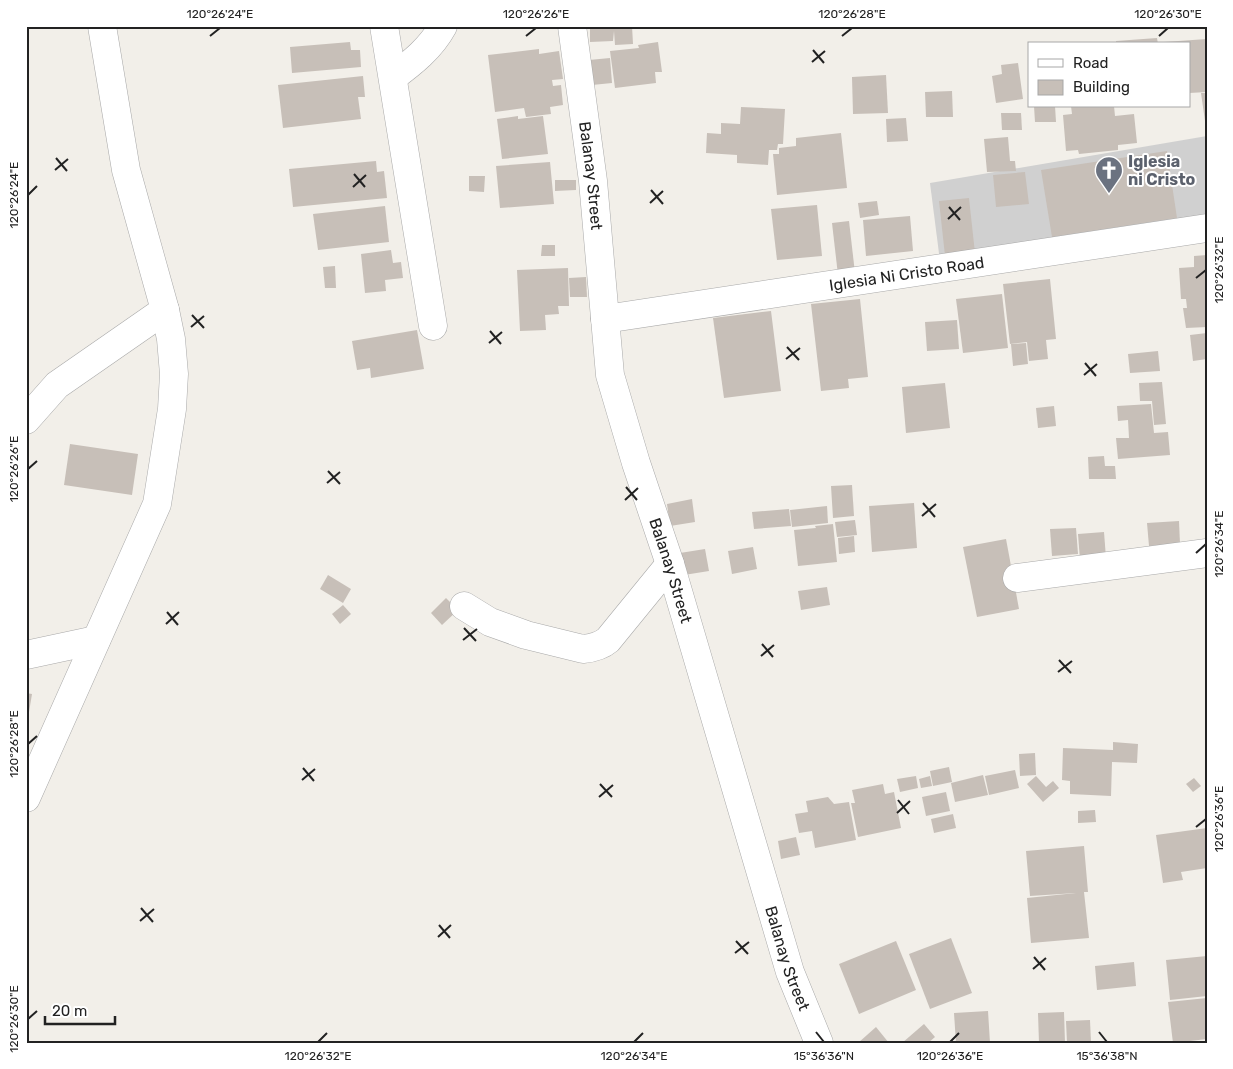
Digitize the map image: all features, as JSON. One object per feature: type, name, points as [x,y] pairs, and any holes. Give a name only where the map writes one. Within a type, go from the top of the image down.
[{"type":"street","points":[[26,798],[158,504],[172,408],[174,374],[171,339],[165,310],[126,170],[102,26]]},
{"type":"street","points":[[384,26],[433,326]]},
{"type":"street","points":[[393,77],[423,53],[437,38],[443,26]]},
{"type":"street","name":"Balanay Street","points":[[572,26],[593,181],[610,375],[636,463],[670,564],[790,972],[819,1043]]},
{"type":"street","name":"Iglesia Ni Cristo Road","points":[[606,319],[1207,228]]},
{"type":"street","points":[[26,420],[57,385],[165,310]]},
{"type":"street","points":[[1017,578],[1207,553]]},
{"type":"street","points":[[464,606],[490,622],[526,635],[583,649],[593,648],[608,640],[670,564]]},
{"type":"street","points":[[26,655],[96,640]]},
{"type":"shaded area","points":[[1207,136],[1207,222],[940,261],[930,183]]},
{"type":"building","points":[[590,26],[632,26],[633,44],[615,45],[614,31],[613,41],[590,42]]},
{"type":"building","points":[[1157,38],[1158,42],[1116,42]]},
{"type":"building","points":[[1207,39],[1207,92],[1190,93],[1190,42],[1164,42]]},
{"type":"building","points":[[350,42],[351,50],[360,50],[361,67],[292,73],[290,47]]},
{"type":"building","points":[[658,42],[662,72],[655,72],[656,83],[615,88],[610,51],[639,48],[638,45]]},
{"type":"building","points":[[539,49],[539,54],[559,51],[563,79],[552,80],[553,86],[561,85],[563,105],[550,107],[551,114],[526,117],[524,108],[495,112],[488,55]]},
{"type":"building","points":[[610,58],[612,83],[592,85],[589,60]]},
{"type":"building","points":[[1018,63],[1023,99],[996,103],[992,76],[1002,74],[1001,65]]},
{"type":"building","points":[[886,75],[888,113],[853,114],[852,77]]},
{"type":"building","points":[[363,76],[365,97],[358,97],[361,119],[283,128],[278,85]]},
{"type":"building","points":[[952,91],[953,117],[926,117],[925,92]]},
{"type":"building","points":[[1201,93],[1207,93],[1207,121],[1205,121]]},
{"type":"building","points":[[741,107],[785,109],[783,144],[778,144],[777,150],[769,150],[768,165],[737,163],[737,155],[706,153],[707,133],[721,134],[721,123],[740,124]]},
{"type":"building","points":[[1034,108],[1055,108],[1056,122],[1035,122]]},
{"type":"building","points":[[1071,108],[1114,108],[1115,116],[1134,114],[1137,143],[1118,145],[1118,150],[1079,154],[1078,150],[1066,151],[1063,115],[1072,114]]},
{"type":"building","points":[[1001,113],[1021,113],[1022,130],[1002,130]]},
{"type":"building","points":[[518,116],[518,119],[543,116],[548,154],[502,159],[497,119]]},
{"type":"building","points":[[906,118],[908,141],[887,142],[886,119]]},
{"type":"building","points":[[841,133],[847,188],[777,195],[773,154],[779,154],[779,148],[796,146],[796,138]]},
{"type":"building","points":[[1008,137],[1010,161],[1015,161],[1016,171],[987,172],[984,139]]},
{"type":"building","name":"Iglesia ni Cristo","points":[[1167,151],[1177,218],[1052,237],[1041,170]]},
{"type":"building","points":[[376,161],[377,172],[384,171],[387,198],[293,207],[289,169]]},
{"type":"building","points":[[550,162],[554,204],[500,208],[496,166]]},
{"type":"building","points":[[1025,172],[1029,204],[996,207],[993,175]]},
{"type":"building","points":[[469,176],[485,176],[484,192],[469,191]]},
{"type":"building","points":[[555,180],[576,180],[576,190],[555,191]]},
{"type":"building","points":[[969,198],[975,253],[945,256],[939,201]]},
{"type":"building","points":[[877,201],[879,215],[860,218],[858,203]]},
{"type":"building","points":[[817,205],[822,256],[777,260],[771,209]]},
{"type":"building","points":[[385,206],[389,242],[318,250],[313,214]]},
{"type":"building","points":[[910,216],[913,251],[866,256],[863,220]]},
{"type":"building","points":[[849,221],[855,273],[838,275],[832,223]]},
{"type":"building","points":[[542,245],[555,245],[555,256],[541,256]]},
{"type":"building","points":[[391,250],[393,263],[401,262],[403,278],[385,280],[386,291],[365,293],[361,254]]},
{"type":"building","points":[[1207,255],[1207,327],[1186,328],[1183,308],[1187,308],[1186,299],[1181,299],[1179,268],[1194,267],[1194,256]]},
{"type":"building","points":[[335,266],[336,288],[325,288],[323,267]]},
{"type":"building","points":[[568,268],[569,306],[558,306],[559,314],[545,315],[546,330],[520,331],[517,270]]},
{"type":"building","points":[[586,277],[587,297],[570,297],[569,278]]},
{"type":"building","points":[[1050,279],[1056,339],[1046,340],[1048,359],[1029,361],[1027,342],[1010,344],[1003,284]]},
{"type":"building","points":[[1002,294],[1008,348],[963,353],[956,299]]},
{"type":"building","points":[[860,299],[868,377],[848,379],[849,388],[821,391],[811,304]]},
{"type":"building","points":[[771,311],[781,391],[724,398],[713,318]]},
{"type":"building","points":[[957,320],[959,349],[927,351],[925,322]]},
{"type":"building","points":[[417,330],[424,369],[371,378],[370,368],[357,370],[352,341]]},
{"type":"building","points":[[1207,333],[1207,359],[1193,361],[1190,335]]},
{"type":"building","points":[[1026,343],[1028,364],[1013,366],[1011,344]]},
{"type":"building","points":[[1158,351],[1160,371],[1130,373],[1128,354]]},
{"type":"building","points":[[1162,382],[1166,424],[1154,425],[1152,401],[1140,401],[1139,383]]},
{"type":"building","points":[[945,383],[950,428],[906,433],[902,387]]},
{"type":"building","points":[[1151,404],[1154,433],[1168,432],[1170,455],[1118,459],[1116,438],[1129,438],[1128,420],[1118,421],[1117,406]]},
{"type":"building","points":[[1054,406],[1056,426],[1038,428],[1036,408]]},
{"type":"building","points":[[70,444],[138,454],[132,495],[64,485]]},
{"type":"building","points":[[1104,456],[1105,466],[1115,466],[1116,479],[1089,479],[1088,457]]},
{"type":"building","points":[[852,485],[854,516],[833,518],[831,486]]},
{"type":"building","points":[[692,499],[695,522],[670,526],[667,504]]},
{"type":"building","points":[[914,503],[917,548],[872,552],[869,506]]},
{"type":"building","points":[[827,506],[828,523],[792,527],[790,510]]},
{"type":"building","points":[[789,509],[791,526],[754,529],[752,512]]},
{"type":"building","points":[[855,520],[857,535],[837,537],[835,522]]},
{"type":"building","points":[[1179,521],[1180,544],[1149,546],[1147,523]]},
{"type":"building","points":[[833,524],[837,562],[798,566],[794,530]]},
{"type":"building","points":[[1076,528],[1078,554],[1052,556],[1050,529]]},
{"type":"building","points":[[1104,532],[1106,558],[1080,560],[1078,534]]},
{"type":"building","points":[[854,536],[855,552],[839,554],[838,538]]},
{"type":"building","points":[[1006,539],[1019,609],[977,617],[963,547]]},
{"type":"building","points":[[753,547],[757,569],[732,574],[728,551]]},
{"type":"building","points":[[705,549],[709,571],[684,575],[680,553]]},
{"type":"building","points":[[328,575],[351,589],[343,603],[320,589]]},
{"type":"building","points":[[827,587],[830,605],[801,610],[798,591]]},
{"type":"building","points":[[446,598],[458,610],[442,625],[431,613]]},
{"type":"building","points":[[343,605],[351,614],[340,624],[332,614]]},
{"type":"building","points":[[26,693],[32,694],[28,718],[26,718]]},
{"type":"building","points":[[1113,742],[1138,744],[1137,763],[1112,762],[1111,796],[1070,794],[1070,781],[1062,780],[1063,748],[1113,750]]},
{"type":"building","points":[[1035,753],[1036,775],[1020,776],[1019,754]]},
{"type":"building","points":[[949,767],[952,782],[933,786],[930,771]]},
{"type":"building","points":[[1015,770],[1019,788],[989,795],[985,776]]},
{"type":"building","points":[[983,775],[988,795],[955,802],[951,783]]},
{"type":"building","points":[[916,776],[918,788],[900,792],[897,779]]},
{"type":"building","points":[[930,776],[932,786],[921,788],[919,779]]},
{"type":"building","points":[[1036,776],[1046,787],[1053,781],[1059,788],[1043,802],[1027,784]]},
{"type":"building","points":[[1194,778],[1201,786],[1193,792],[1186,784]]},
{"type":"building","points":[[883,784],[885,794],[894,792],[901,828],[858,837],[851,803],[855,803],[852,790]]},
{"type":"building","points":[[946,792],[950,811],[926,816],[922,797]]},
{"type":"building","points":[[828,797],[834,804],[849,802],[856,840],[815,848],[812,831],[799,833],[795,814],[808,812],[806,801]]},
{"type":"building","points":[[1095,810],[1096,822],[1078,823],[1078,811]]},
{"type":"building","points":[[953,814],[956,828],[934,833],[931,819]]},
{"type":"building","points":[[1207,828],[1207,868],[1181,872],[1183,880],[1163,883],[1156,835]]},
{"type":"building","points":[[796,837],[800,855],[781,859],[778,841]]},
{"type":"building","points":[[1084,846],[1088,892],[1084,892],[1089,938],[1031,943],[1027,898],[1076,893],[1030,896],[1026,851]]},
{"type":"building","points":[[951,938],[972,993],[930,1009],[909,954]]},
{"type":"building","points":[[896,941],[916,990],[859,1014],[839,964]]},
{"type":"building","points":[[1207,956],[1207,996],[1170,1000],[1166,960]]},
{"type":"building","points":[[1134,962],[1136,986],[1097,990],[1095,966]]},
{"type":"building","points":[[1207,998],[1207,1039],[1173,1043],[1168,1002]]},
{"type":"building","points":[[988,1011],[990,1043],[956,1043],[954,1013]]},
{"type":"building","points":[[1064,1012],[1065,1043],[1039,1043],[1038,1013]]},
{"type":"building","points":[[1090,1020],[1091,1043],[1067,1043],[1066,1021]]},
{"type":"building","points":[[924,1024],[935,1037],[928,1043],[902,1043]]},
{"type":"building","points":[[876,1027],[889,1043],[858,1043]]},
{"type":"place","name":"Iglesia ni Cristo","points":[[1109,194]]}]
